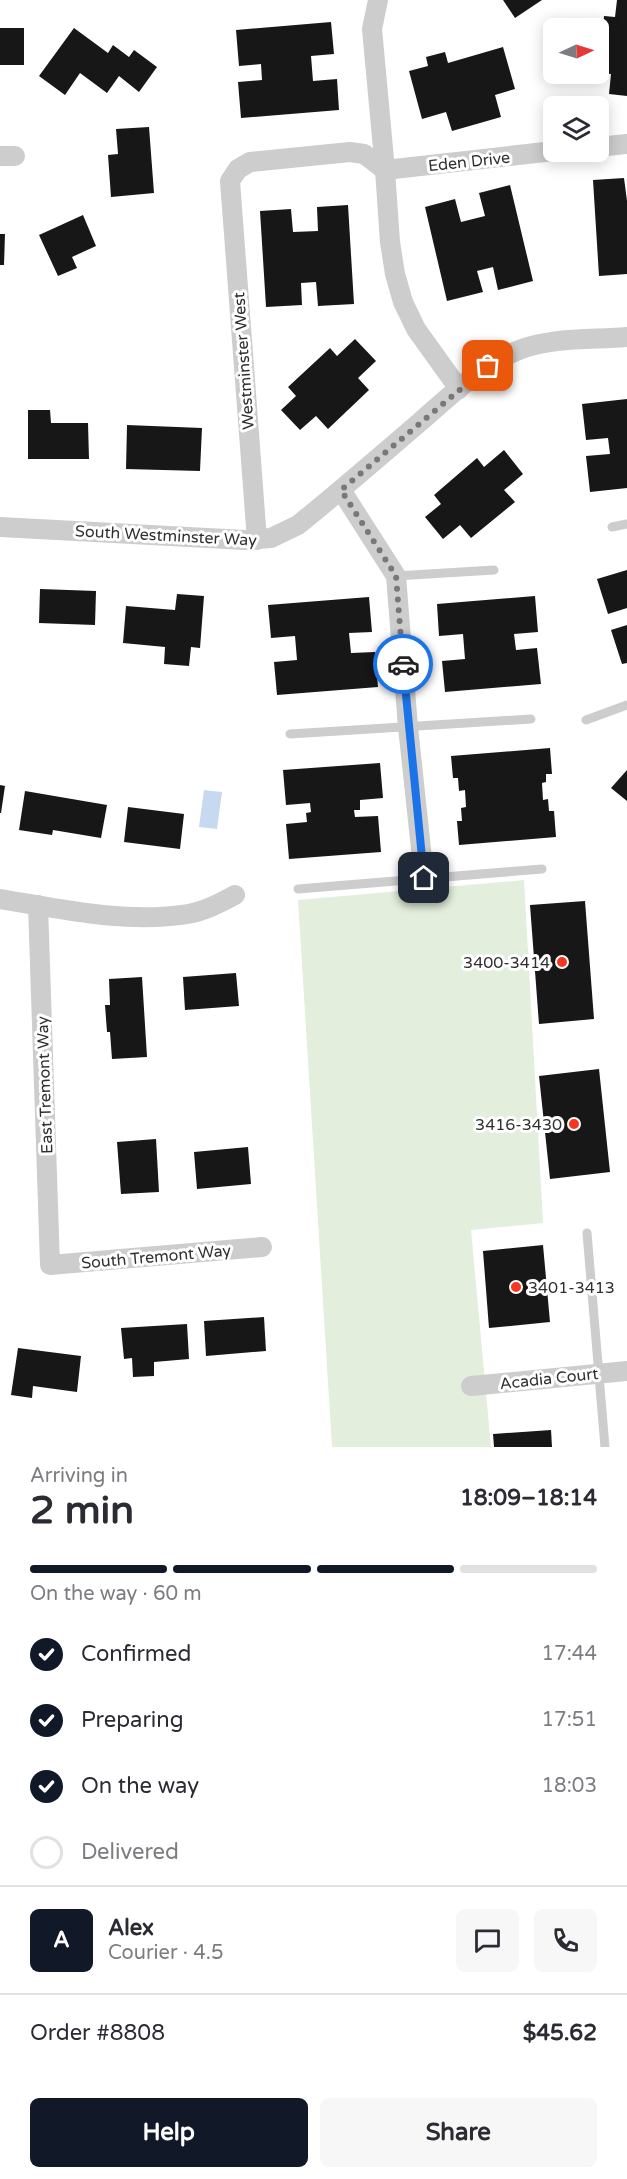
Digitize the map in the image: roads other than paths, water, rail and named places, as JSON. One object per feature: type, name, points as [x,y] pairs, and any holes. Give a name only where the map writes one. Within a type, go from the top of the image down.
[{"type":"street","points":[[378,0],[372,29],[390,242],[403,302],[416,329],[459,389]]},
{"type":"street","points":[[609,146],[627,144]]},
{"type":"street","name":"Westminster West","points":[[257,540],[230,181],[238,169],[250,162],[350,152],[364,154],[385,170]]},
{"type":"street","name":"Eden Drive","points":[[385,170],[543,153]]},
{"type":"street","name":"South Westminster Way","points":[[0,527],[257,540],[271,538],[298,525],[488,366],[521,349],[545,343],[627,337]]},
{"type":"street","points":[[341,490],[396,576],[408,727],[424,878]]},
{"type":"street","points":[[0,899],[116,916],[159,917],[189,914],[235,896]]},
{"type":"street","name":"East Tremont Way","points":[[38,905],[50,1265]]},
{"type":"street","name":"South Tremont Way","points":[[50,1265],[262,1247]]},
{"type":"street","name":"Acadia Court","points":[[471,1386],[627,1371]]},
{"type":"lane","points":[[612,527],[627,524]]},
{"type":"lane","points":[[396,576],[494,570]]},
{"type":"lane","points":[[586,720],[627,705]]},
{"type":"lane","points":[[290,734],[531,719]]},
{"type":"lane","points":[[298,889],[542,869]]},
{"type":"lane","points":[[587,1233],[606,1447]]},
{"type":"water","points":[[204,790],[222,792],[217,829],[199,827]]},
{"type":"place","name":"3400-3414","points":[[562,962]]},
{"type":"place","name":"3416-3430","points":[[574,1124]]},
{"type":"place","name":"3401-3413","points":[[516,1287]]}]
